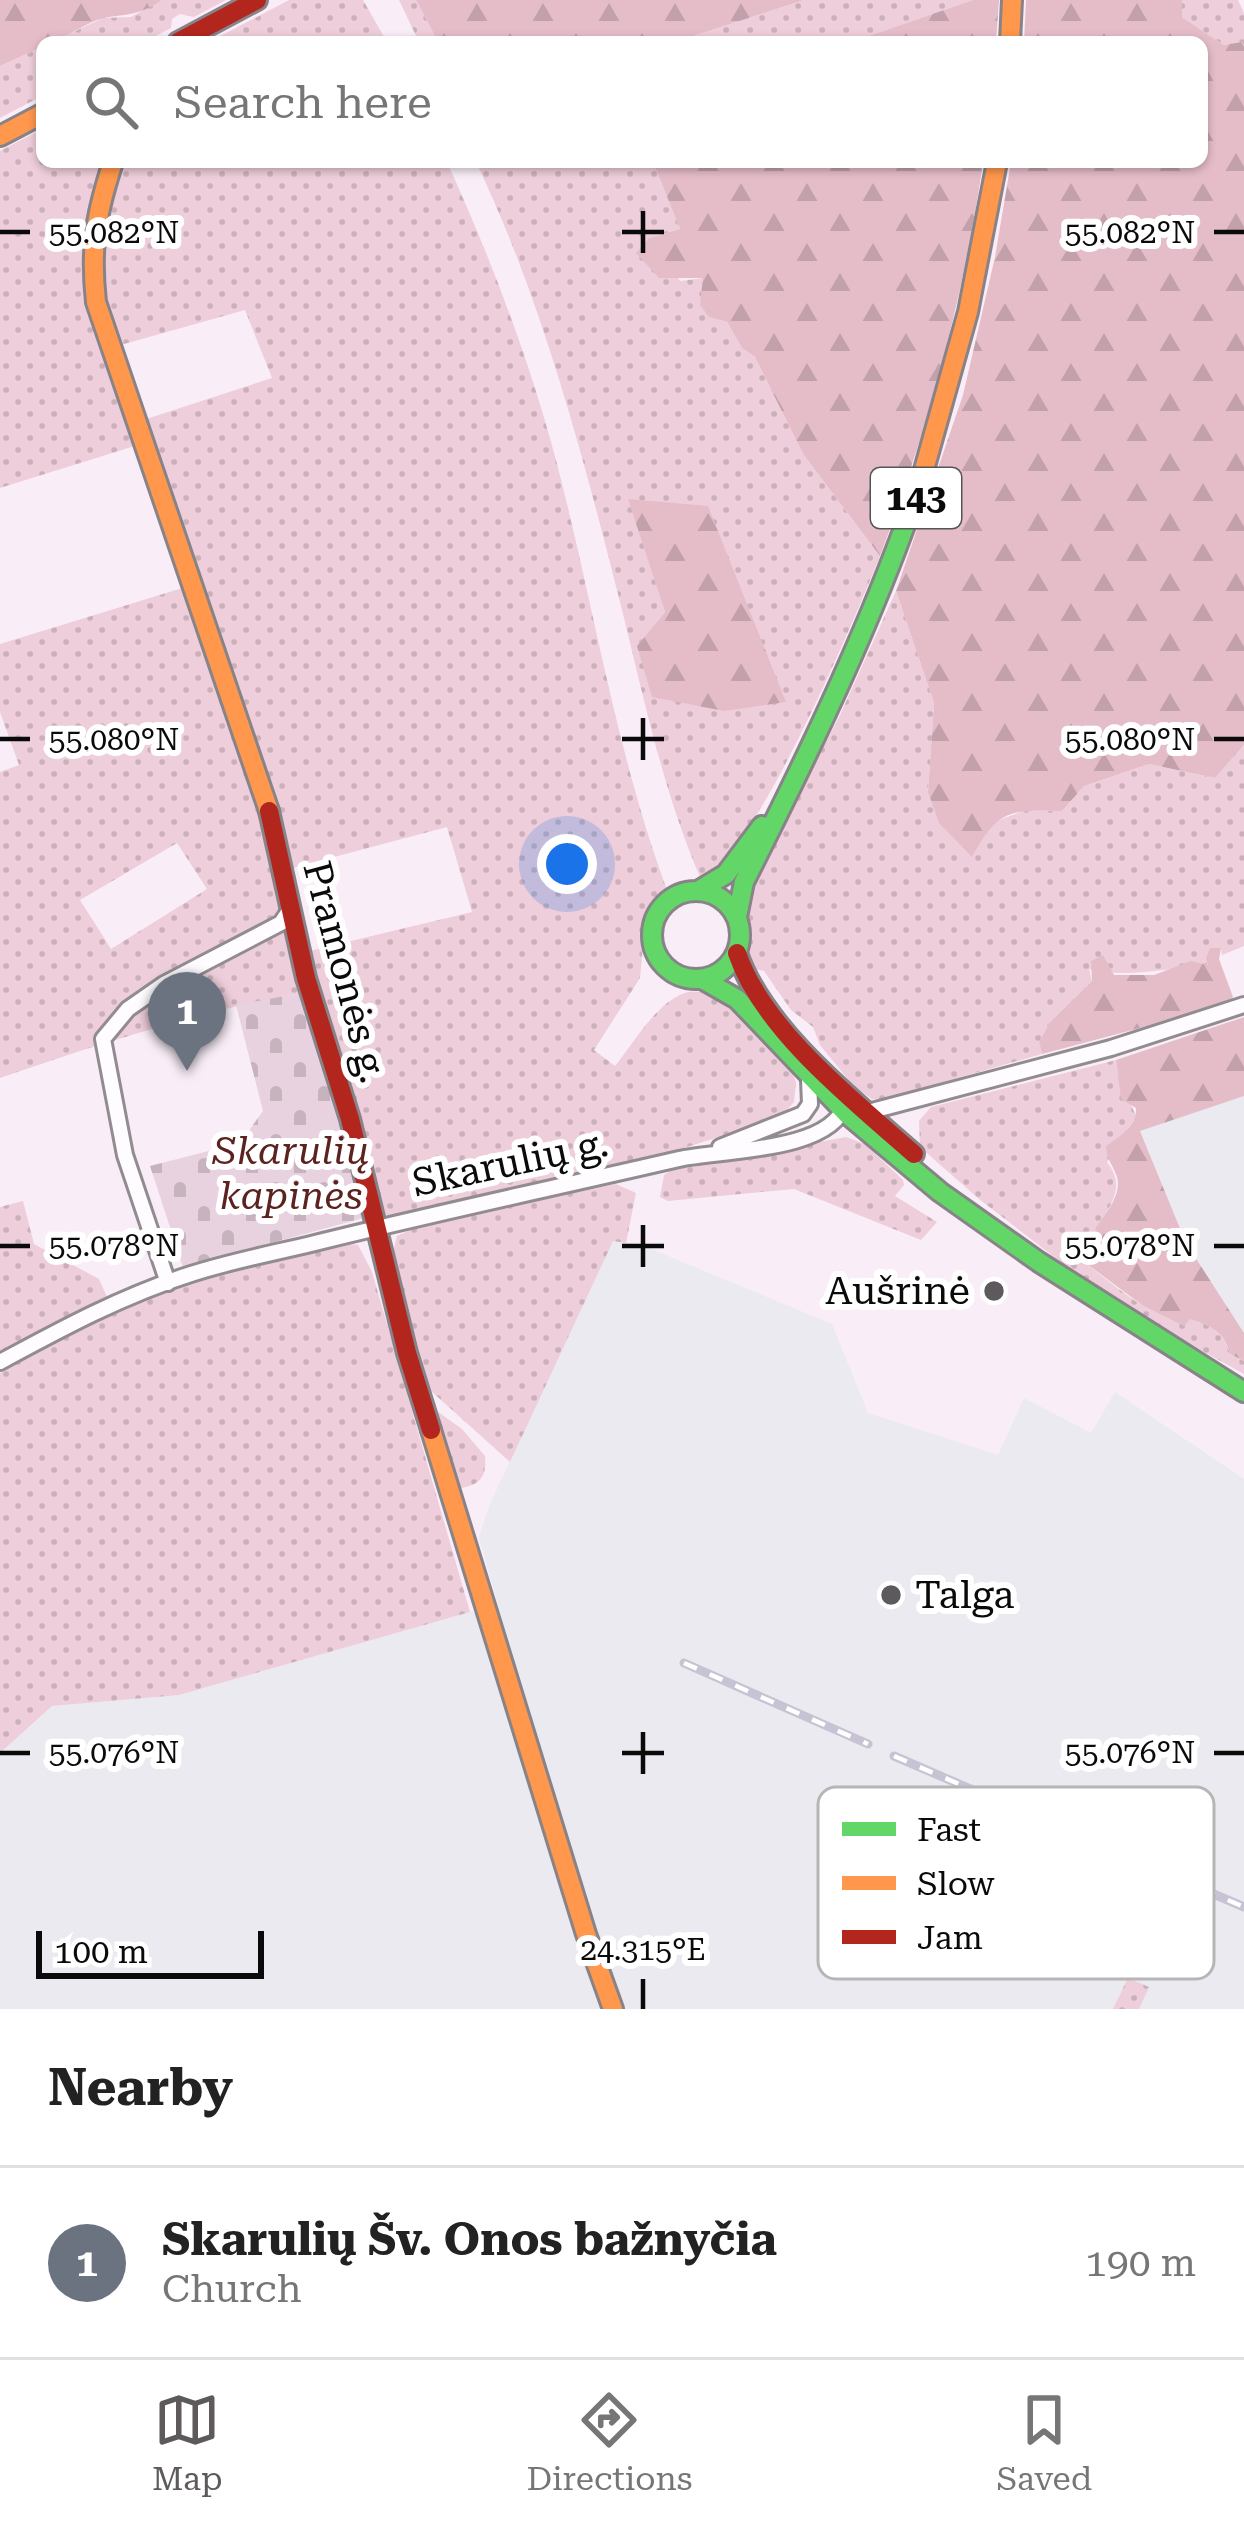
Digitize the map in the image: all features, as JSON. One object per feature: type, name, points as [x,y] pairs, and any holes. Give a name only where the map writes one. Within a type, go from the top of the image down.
[{"type":"main road","points":[[189,36],[257,0]]},
{"type":"main road","points":[[1010,36],[1012,0]]},
{"type":"main road","points":[[0,136],[36,117]]},
{"type":"main road","name":"Pramonės g.","points":[[111,168],[95,219],[91,259],[96,302],[268,808],[287,882],[289,911],[379,1226],[399,1322],[452,1506],[613,2009]]},
{"type":"main road","name":"143","points":[[996,168],[963,338],[917,495],[857,647],[773,812],[740,889],[737,953],[744,980],[842,1087],[1043,1263]]},
{"type":"main road","name":"143","points":[[773,812],[723,879],[712,888],[674,897],[656,915],[651,939],[654,952],[668,970],[730,991],[844,1112],[939,1193],[1244,1392]]},
{"type":"main road","points":[[698,891],[721,898],[737,917]]},
{"type":"main road","points":[[702,980],[723,971],[737,953]]},
{"type":"street","points":[[168,1283],[124,1155],[103,1040],[128,1009],[164,984],[281,923],[289,911]]},
{"type":"street","points":[[868,1112],[1111,1048],[1244,1005]]},
{"type":"street","name":"Skarulių g.","points":[[698,1155],[803,1114],[812,1089],[808,1076]]},
{"type":"street","points":[[842,1087],[844,1112]]},
{"type":"street","name":"Skarulių g.","points":[[0,1362],[83,1318],[168,1283],[379,1226],[698,1155],[812,1136],[844,1112]]},
{"type":"shaded area","points":[[162,0],[226,0],[194,17],[180,14],[172,19],[171,28],[156,36],[65,36],[103,18],[131,17]]},
{"type":"shaded area","points":[[289,0],[363,0],[384,36],[220,36]]},
{"type":"shaded area","points":[[399,0],[416,0],[435,36],[416,36]]},
{"type":"shaded area","points":[[804,0],[973,0],[868,36],[693,36]]},
{"type":"shaded area","points":[[1182,0],[1238,0],[1244,13],[1244,45],[1224,45],[1182,17]]},
{"type":"shaded area","points":[[36,50],[36,99],[0,118],[0,66]]},
{"type":"shaded area","points":[[36,132],[36,168],[450,168],[535,387],[620,732],[667,890],[646,915],[640,978],[594,1050],[615,1066],[670,1001],[695,992],[711,995],[757,1031],[792,1071],[794,1102],[780,1118],[668,1153],[367,1217],[301,993],[149,1030],[0,1078],[0,772],[19,765],[0,712],[0,644],[189,586],[141,444],[0,488],[0,151]],"holes":[[[245,310],[272,378],[134,423],[110,348]],[[447,827],[472,912],[301,953],[285,870]],[[177,843],[207,889],[111,949],[80,900]]]},
{"type":"shaded area","points":[[479,168],[655,168],[680,229],[649,238],[680,281],[703,278],[709,317],[727,322],[742,348],[755,357],[803,454],[880,556],[776,782],[724,860],[701,879],[665,779],[592,493],[522,269]],"holes":[[[629,499],[724,711],[637,646],[665,612]]]},
{"type":"shaded area","points":[[896,591],[934,703],[928,792],[972,856],[993,822],[1024,811],[1062,811],[1084,786],[1149,764],[1215,778],[1244,745],[1244,946],[1222,955],[1221,948],[1205,967],[1133,973],[1089,969],[1092,981],[1050,1022],[1039,1042],[1042,1054],[872,1099],[855,1088],[820,1045],[813,1027],[791,1010],[764,971],[751,968],[747,912],[752,885],[840,715]]},
{"type":"shaded area","points":[[1116,1060],[1136,1116],[1107,1162],[1116,1188],[1096,1229],[1112,1264],[1079,1246],[1074,1249],[1076,1256],[1137,1302],[1215,1330],[1230,1354],[1244,1361],[1244,1374],[1168,1332],[1062,1263],[920,1147],[919,1121],[931,1107]]},
{"type":"shaded area","points":[[1244,1096],[1244,1333],[1186,1243],[1140,1130]]},
{"type":"shaded area","points":[[846,1137],[865,1144],[903,1180],[895,1196],[937,1222],[921,1240],[794,1189],[668,1201],[660,1197],[664,1175],[672,1170]]},
{"type":"shaded area","points":[[616,1184],[636,1193],[626,1243],[613,1241],[510,1462],[421,1382],[391,1260],[397,1236],[421,1225]]},
{"type":"shaded area","points":[[23,1201],[34,1244],[99,1279],[108,1299],[0,1355],[0,1207]]},
{"type":"shaded area","points":[[613,1240],[644,1246],[832,1324],[868,1413],[998,1455],[1024,1398],[1091,1433],[1115,1392],[1244,1479],[1244,2009],[0,2009],[0,1753],[52,1706],[179,1695],[498,1604],[479,1537],[489,1506]]},
{"type":"shaded area","points":[[346,1244],[358,1245],[372,1272],[470,1612],[179,1695],[52,1706],[0,1753],[0,1373],[169,1289]]},
{"type":"shaded area","points":[[431,1407],[462,1429],[485,1456],[485,1470],[476,1483],[457,1489]]},
{"type":"shaded area","points":[[1128,1979],[1149,1987],[1139,2009],[1113,2009]]},
{"type":"green space","points":[[0,0],[162,0],[144,10],[97,20],[65,36],[36,36],[36,50],[0,66]]},
{"type":"green space","points":[[416,0],[804,0],[693,36],[435,36]]},
{"type":"green space","points":[[973,0],[999,0],[996,36],[868,36]]},
{"type":"green space","points":[[1026,0],[1182,0],[1182,17],[1224,45],[1244,45],[1244,745],[1215,778],[1149,764],[1084,786],[1062,811],[1007,816],[990,829],[972,857],[939,823],[928,792],[934,703],[896,591],[963,395],[1010,168],[1208,168],[1208,36],[1024,36]]},
{"type":"green space","points":[[655,168],[982,168],[942,362],[880,556],[803,454],[755,357],[742,348],[727,322],[709,317],[700,305],[703,278],[659,278],[636,253],[649,238],[680,229]]},
{"type":"green space","points":[[628,499],[708,506],[786,702],[724,711],[652,697],[637,646],[665,612]]},
{"type":"green space","points":[[1210,948],[1221,948],[1219,959],[1233,997],[1227,1005],[1042,1054],[1039,1042],[1050,1022],[1092,981],[1091,961],[1103,955],[1114,975],[1154,975],[1191,961],[1208,965]]},
{"type":"green space","name":"Skarulių kapinės","points":[[301,993],[367,1217],[183,1267],[150,1166],[240,1143],[263,1111],[236,1005]]},
{"type":"green space","points":[[1244,1017],[1244,1096],[1140,1131],[1186,1243],[1244,1333],[1244,1361],[1230,1354],[1216,1330],[1190,1319],[1184,1326],[1142,1305],[1076,1256],[1074,1249],[1079,1246],[1111,1263],[1095,1229],[1118,1189],[1106,1146],[1130,1126],[1136,1114],[1136,1108],[1121,1099],[1116,1060]]},
{"type":"railway","points":[[684,1663],[868,1744]]},
{"type":"railway","points":[[894,1756],[966,1787]]},
{"type":"railway","points":[[1214,1894],[1244,1907]]},
{"type":"traffic: fast","points":[[737,917],[744,882],[840,683],[922,477]]},
{"type":"traffic: fast","points":[[698,891],[726,874],[762,826]]},
{"type":"traffic: fast","points":[[696,891],[713,894],[727,904],[737,918],[740,935],[737,952],[727,966],[713,976],[696,979],[679,976],[665,966],[655,952],[652,935],[655,918],[665,904],[679,894],[696,891]]},
{"type":"traffic: fast","points":[[702,979],[737,999],[847,1114],[940,1192],[1039,1262],[1244,1392]]},
{"type":"traffic: slow","points":[[1010,36],[1012,0]]},
{"type":"traffic: slow","points":[[0,136],[36,117]]},
{"type":"traffic: slow","points":[[111,168],[96,231],[96,302],[269,811]]},
{"type":"traffic: slow","points":[[922,477],[968,312],[996,168]]},
{"type":"traffic: slow","points":[[431,1430],[613,2009]]},
{"type":"traffic: jam","points":[[189,36],[257,0]]},
{"type":"traffic: jam","points":[[269,811],[306,978],[350,1119],[407,1353],[431,1430]]},
{"type":"traffic: jam","points":[[737,953],[750,982],[789,1036],[914,1154]]},
{"type":"place","name":"Skarulių Šv. Onos bažnyčia","points":[[187,1071]]},
{"type":"place","name":"Aušrinė","points":[[994,1291]]},
{"type":"place","name":"Talga","points":[[891,1595]]}]
